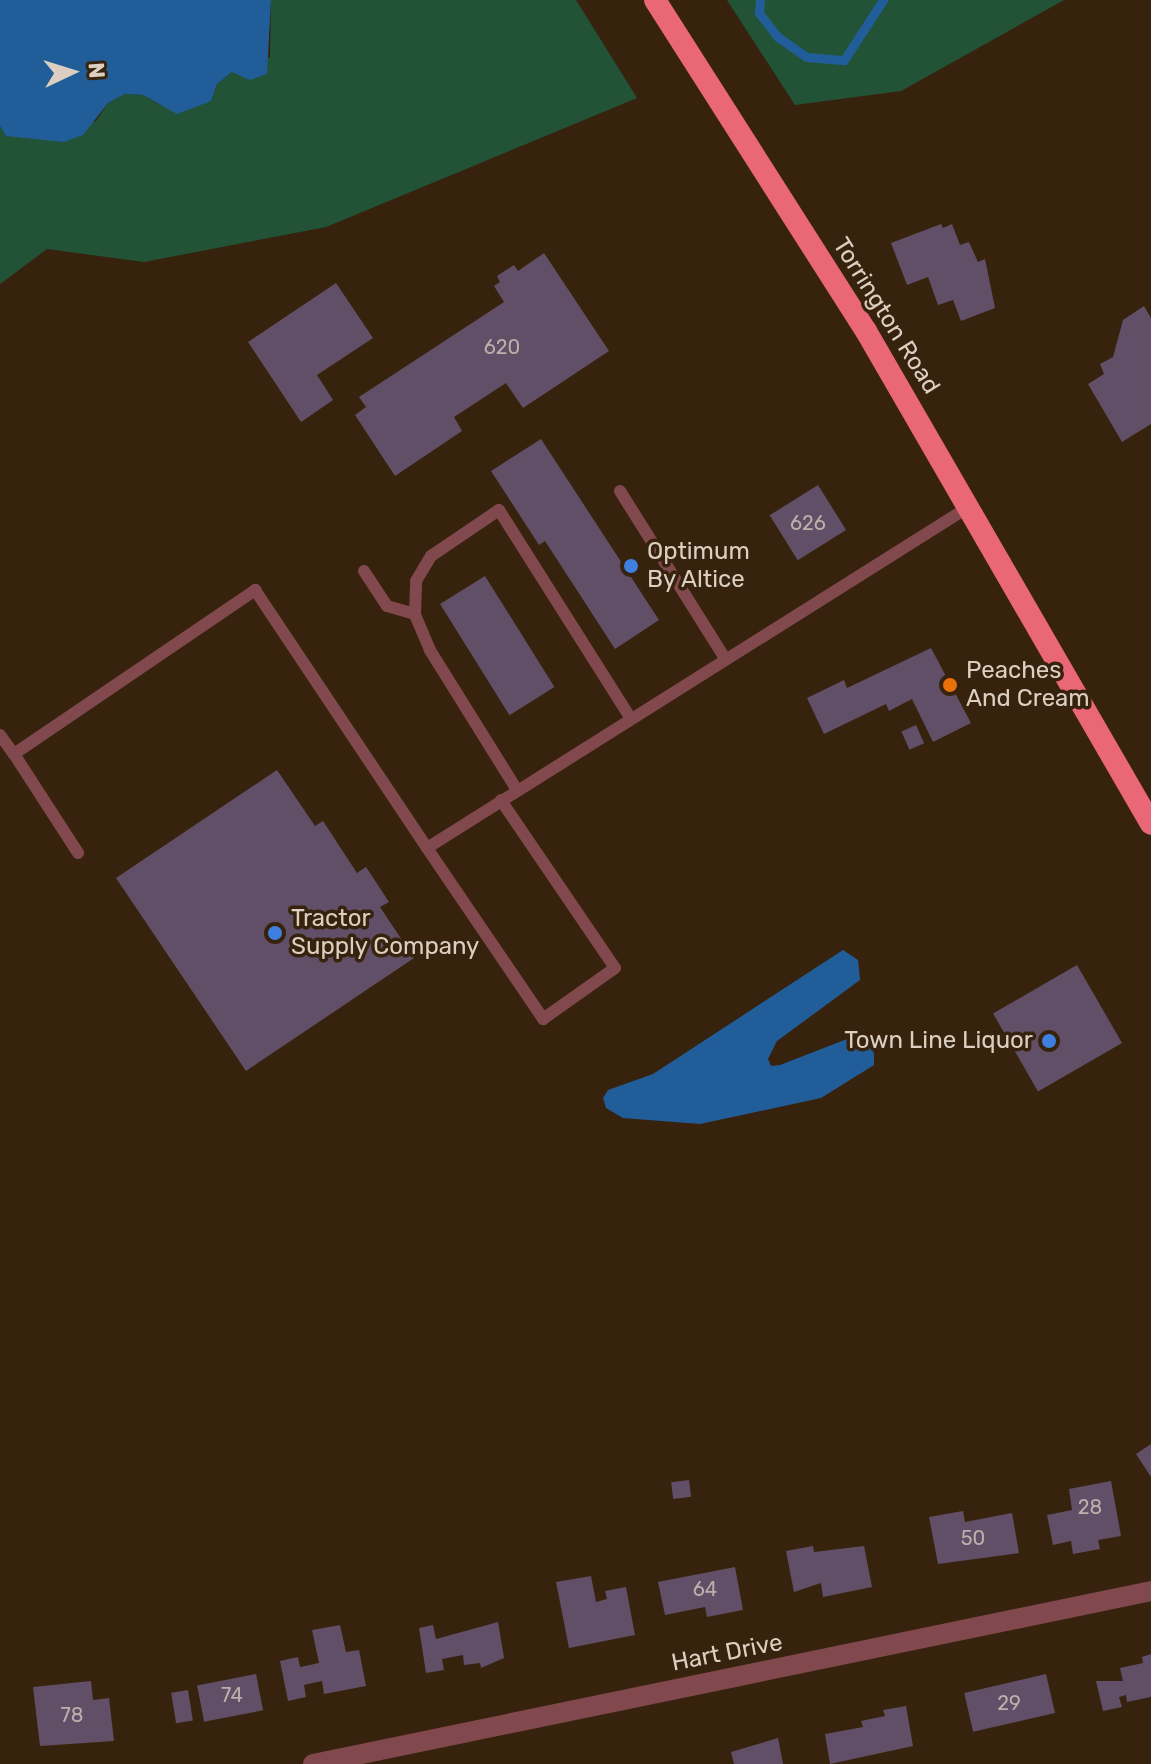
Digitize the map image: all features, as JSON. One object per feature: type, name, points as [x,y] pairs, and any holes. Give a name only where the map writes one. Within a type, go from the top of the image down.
[{"type":"highway","name":"Torrington Road","points":[[655,0],[866,331],[970,506],[1151,824]]},
{"type":"street","name":"Hart Drive","points":[[313,1764],[1151,1591]]},
{"type":"lane","points":[[620,491],[724,657]]},
{"type":"lane","points":[[427,848],[724,657],[970,506]]},
{"type":"lane","points":[[517,790],[430,650],[415,614],[416,581],[431,556],[499,510],[630,717]]},
{"type":"lane","points":[[364,571],[387,606],[415,614]]},
{"type":"lane","points":[[14,754],[255,590],[543,1019],[615,968],[501,800]]},
{"type":"lane","points":[[0,735],[78,853]]},
{"type":"green space","points":[[271,0],[576,0],[637,98],[326,227],[144,262],[47,249],[0,284],[0,126],[6,136],[96,121],[108,103],[125,94],[143,95],[160,105],[211,101],[217,84],[232,72],[270,57]]},
{"type":"green space","points":[[727,0],[1064,0],[901,91],[795,105]]},
{"type":"water","points":[[0,0],[271,0],[267,74],[250,80],[232,72],[217,84],[211,101],[177,114],[143,95],[125,94],[108,103],[83,135],[64,142],[6,136],[0,126]]},
{"type":"water","points":[[843,950],[858,960],[860,980],[777,1041],[768,1059],[771,1066],[780,1065],[860,1034],[874,1046],[874,1065],[821,1098],[700,1124],[623,1118],[606,1108],[603,1098],[608,1090],[653,1074]]},
{"type":"building","points":[[941,224],[943,228],[952,224],[960,245],[969,242],[978,262],[985,259],[995,308],[961,321],[953,300],[938,305],[928,277],[907,285],[891,243]]},
{"type":"building","points":[[544,253],[609,351],[523,408],[506,383],[454,417],[462,431],[395,476],[355,415],[366,407],[359,397],[504,302],[494,286],[500,282],[497,276],[514,265],[518,271]]},
{"type":"building","points":[[336,283],[373,338],[317,375],[333,400],[301,422],[248,342]]},
{"type":"building","points":[[1144,306],[1151,318],[1151,424],[1122,442],[1088,384],[1104,374],[1100,364],[1113,357],[1123,320]]},
{"type":"building","points":[[541,439],[659,620],[615,649],[545,541],[539,545],[491,471]]},
{"type":"building","points":[[818,485],[846,530],[798,560],[770,515]]},
{"type":"building","points":[[485,576],[554,687],[509,715],[440,604]]},
{"type":"building","points":[[931,648],[971,723],[933,742],[912,699],[889,711],[886,704],[824,734],[807,698],[844,680],[847,688]]},
{"type":"building","points":[[916,725],[924,743],[910,750],[901,732]]},
{"type":"building","name":"Tractor Supply Company","points":[[277,770],[315,826],[323,821],[357,873],[366,867],[389,902],[380,907],[414,958],[246,1071],[116,878]]},
{"type":"building","points":[[1077,965],[1122,1043],[1038,1091],[993,1014]]},
{"type":"building","points":[[1151,1444],[1151,1477],[1136,1454]]},
{"type":"building","points":[[689,1480],[691,1497],[673,1499],[671,1482]]},
{"type":"building","points":[[1111,1481],[1121,1536],[1098,1540],[1100,1549],[1073,1554],[1071,1541],[1053,1545],[1047,1515],[1072,1510],[1069,1489]]},
{"type":"building","points":[[963,1511],[965,1522],[1012,1513],[1019,1553],[938,1564],[929,1517]]},
{"type":"building","points":[[813,1546],[814,1552],[864,1546],[872,1587],[823,1597],[821,1583],[794,1592],[786,1551]]},
{"type":"building","points":[[735,1567],[743,1610],[707,1617],[705,1607],[665,1615],[658,1582]]},
{"type":"building","points":[[591,1576],[596,1602],[607,1599],[605,1591],[626,1587],[635,1635],[569,1648],[556,1582]]},
{"type":"building","points":[[498,1622],[504,1658],[481,1668],[480,1663],[464,1665],[463,1655],[442,1659],[444,1670],[426,1673],[419,1628],[433,1625],[436,1639]]},
{"type":"building","points":[[340,1625],[346,1652],[359,1650],[366,1686],[324,1694],[322,1681],[304,1685],[306,1697],[288,1701],[280,1661],[298,1657],[300,1667],[319,1663],[312,1630]]},
{"type":"building","points":[[1151,1654],[1151,1697],[1127,1702],[1126,1695],[1119,1697],[1122,1707],[1103,1711],[1096,1681],[1123,1681],[1120,1668],[1143,1663],[1142,1657]]},
{"type":"building","points":[[256,1674],[263,1710],[204,1722],[197,1685]]},
{"type":"building","points":[[1046,1674],[1055,1713],[973,1732],[964,1693]]},
{"type":"building","points":[[91,1681],[93,1700],[109,1698],[114,1741],[40,1746],[33,1687]]},
{"type":"building","points":[[188,1690],[193,1721],[176,1723],[171,1693]]},
{"type":"building","points":[[906,1706],[913,1746],[830,1764],[825,1734],[863,1727],[861,1721],[885,1716],[883,1710]]},
{"type":"building","points":[[778,1738],[783,1764],[734,1764],[731,1752]]},
{"type":"waterway","points":[[760,0],[759,13],[778,37],[807,57],[844,60],[883,0]]},
{"type":"place","name":"Optimum By Altice","points":[[631,566]]},
{"type":"place","name":"Peaches And Cream","points":[[950,685]]},
{"type":"place","name":"Tractor Supply Company","points":[[275,933]]},
{"type":"place","name":"Town Line Liquor","points":[[1049,1041]]}]
